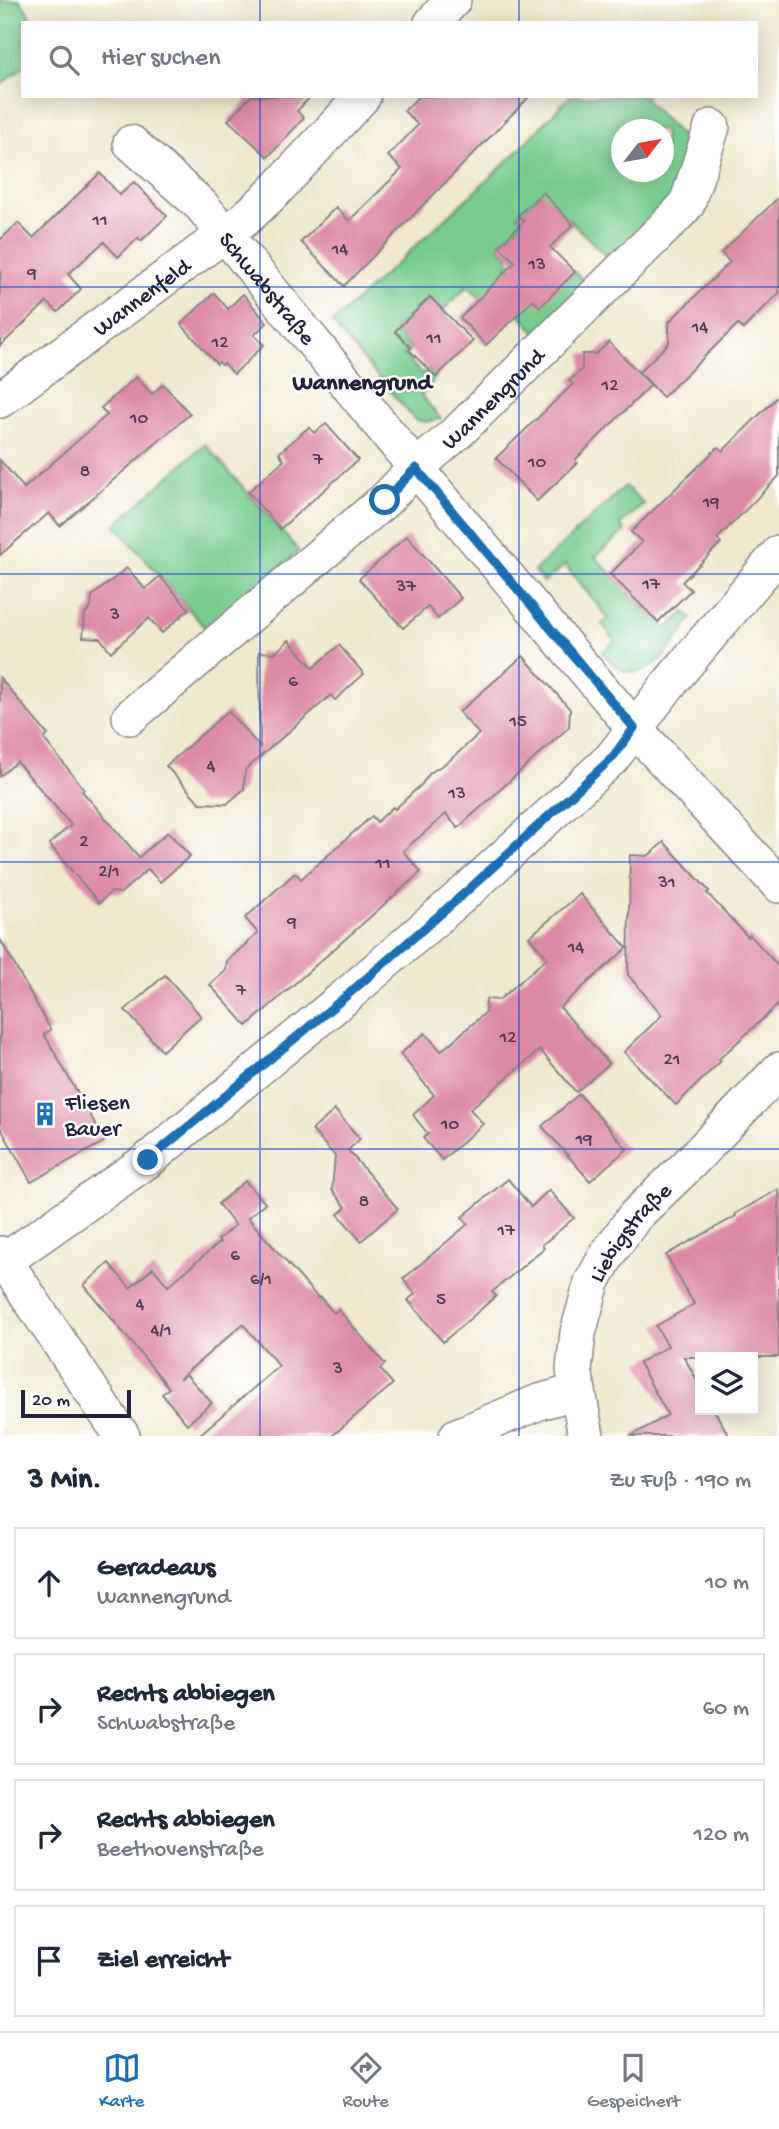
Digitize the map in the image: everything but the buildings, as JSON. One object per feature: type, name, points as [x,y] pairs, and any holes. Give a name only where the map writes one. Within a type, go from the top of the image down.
[{"type":"street","points":[[434,21],[453,0]]},
{"type":"street","name":"Wannenfeld","points":[[0,400],[245,219],[273,193],[361,98]]},
{"type":"street","name":"Wannengrund","points":[[131,717],[385,500],[416,468],[461,429],[687,204],[712,127]]},
{"type":"street","name":"Schwabstraße","points":[[131,143],[201,205],[416,468],[634,728],[779,885]]},
{"type":"street","points":[[122,1436],[1,1260],[148,1160],[345,997],[467,891],[612,758],[779,553]]},
{"type":"street","name":"Liebigstraße","points":[[586,1436],[574,1370],[578,1333],[592,1282],[609,1252],[635,1216],[779,1070]]},
{"type":"street","points":[[457,1436],[539,1402],[578,1391]]},
{"type":"green space","points":[[0,0],[20,0],[34,21],[21,21],[21,69],[0,86]]},
{"type":"green space","points":[[568,98],[646,98],[664,119],[611,119],[611,182],[674,182],[674,129],[683,138],[682,188],[614,264],[542,193],[518,215],[524,221],[499,246],[509,257],[509,268],[575,272],[586,283],[537,333],[518,313],[480,298],[468,286],[443,310],[430,297],[395,331],[411,348],[404,355],[422,374],[428,369],[436,377],[421,395],[441,419],[425,422],[414,419],[332,323],[512,157]]},
{"type":"green space","points":[[205,444],[299,551],[207,630],[115,525]]},
{"type":"green space","points":[[625,486],[644,504],[620,525],[625,531],[595,557],[629,592],[629,596],[666,629],[685,612],[692,618],[664,656],[645,670],[634,672],[623,670],[602,653],[615,641],[602,624],[608,618],[565,565],[544,582],[534,571]]},
{"type":"place","name":"Fliesen Bauer","points":[[45,1114]]},
{"type":"district","name":"Wannengrund","points":[[362,381]]},
{"type":"route","points":[[148,1160],[234,1091],[467,891],[612,758],[634,728],[416,468],[385,500]]}]
